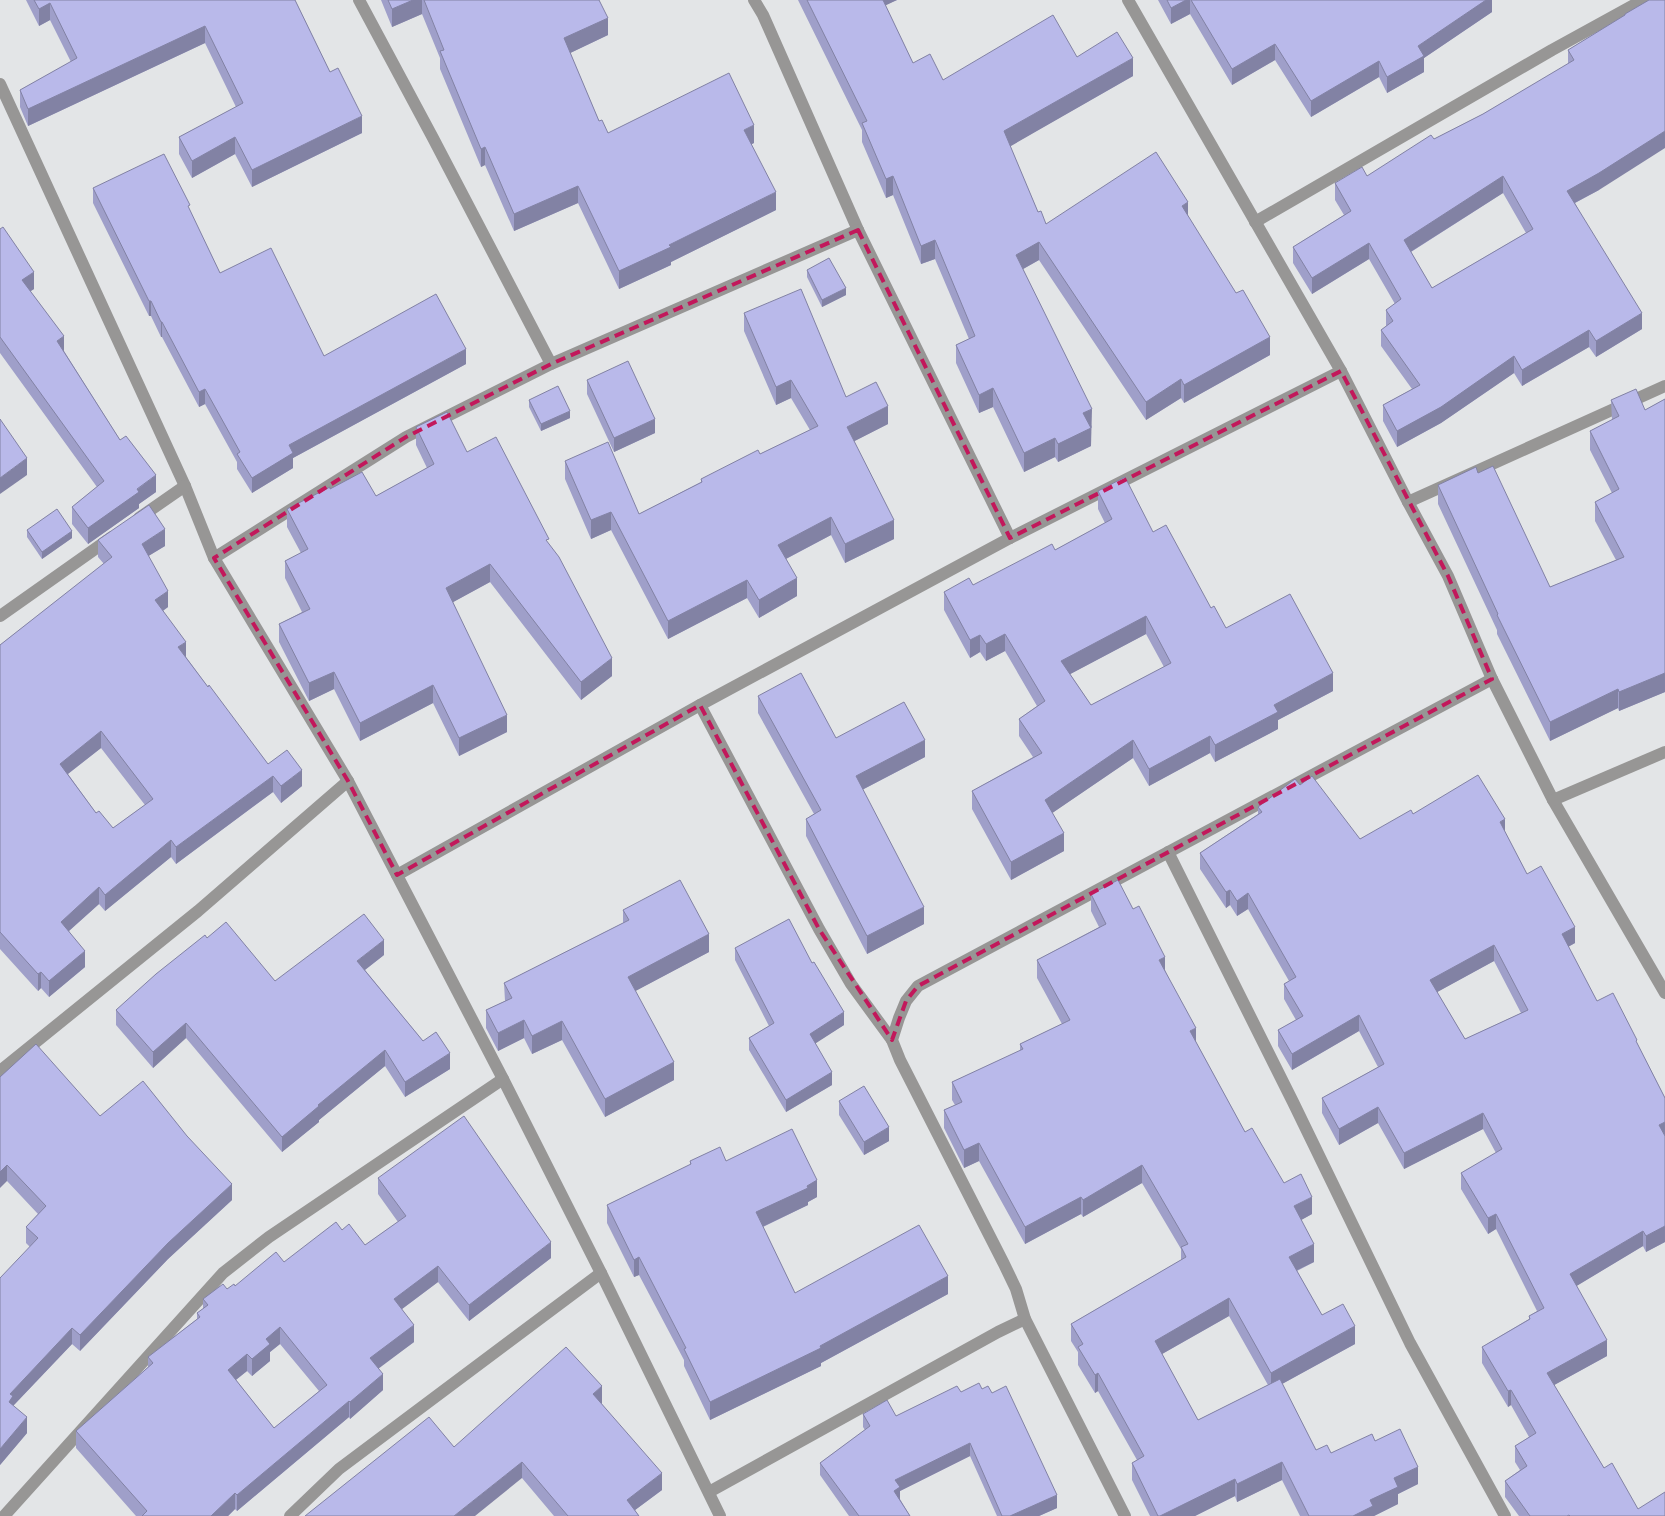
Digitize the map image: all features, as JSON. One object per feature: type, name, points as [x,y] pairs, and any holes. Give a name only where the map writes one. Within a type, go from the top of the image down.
[{"type":"street","points":[[359,0],[551,364]]},
{"type":"street","points":[[754,0],[763,15],[858,230],[1010,538]]},
{"type":"street","points":[[1128,0],[1341,371],[1448,576],[1492,679],[1553,800],[1665,992]]},
{"type":"street","points":[[1254,222],[1552,50],[1643,0]]},
{"type":"street","points":[[0,84],[185,486],[214,558],[348,781],[503,1079],[720,1516]]},
{"type":"street","points":[[214,558],[406,437],[551,364],[858,230]]},
{"type":"street","points":[[397,875],[700,705],[1010,538],[1341,371]]},
{"type":"street","points":[[1408,502],[1665,386]]},
{"type":"street","points":[[0,616],[185,486]]},
{"type":"street","points":[[892,1040],[906,1001],[918,986],[1492,679]]},
{"type":"street","points":[[700,705],[819,929],[851,984],[892,1040],[900,1060],[1016,1289],[1025,1319],[1125,1516]]},
{"type":"street","points":[[1553,800],[1665,752]]},
{"type":"street","points":[[0,1071],[198,912],[348,781]]},
{"type":"street","points":[[1168,852],[1410,1343],[1505,1516]]},
{"type":"street","points":[[4,1516],[223,1273],[269,1237],[503,1079]]},
{"type":"street","points":[[290,1516],[339,1469],[601,1273]]},
{"type":"street","points":[[709,1492],[998,1332],[1025,1319]]},
{"type":"highlighted area","points":[[858,230],[1010,538],[1341,371],[1448,576],[1492,679],[918,986],[906,1001],[892,1040],[819,929],[700,705],[397,875],[348,781],[214,558],[406,437],[551,364]]},
{"type":"building","points":[[34,0],[295,0],[330,72],[338,68],[362,116],[252,170],[235,137],[192,161],[179,137],[243,103],[205,26],[28,109],[20,90],[77,58],[50,3],[39,9]]},
{"type":"building","points":[[388,0],[413,0],[392,9]]},
{"type":"building","points":[[424,0],[599,0],[608,18],[564,38],[599,121],[602,120],[608,133],[729,73],[754,125],[744,130],[776,192],[669,245],[671,247],[619,271],[578,186],[514,214],[485,147],[481,149],[440,51],[444,50]]},
{"type":"building","points":[[807,0],[883,0],[913,63],[930,54],[943,80],[1053,15],[1077,57],[1117,32],[1133,58],[1004,131],[1038,212],[1041,211],[1046,224],[1156,152],[1188,202],[1182,206],[1236,293],[1243,290],[1270,337],[1184,385],[1181,379],[1146,402],[1039,242],[1016,255],[1092,409],[1083,413],[1091,428],[1058,444],[1055,438],[1024,453],[993,388],[979,395],[956,345],[975,336],[935,240],[921,246],[893,176],[886,179],[862,123],[867,121]]},
{"type":"building","points":[[1167,0],[1186,0],[1171,8]]},
{"type":"building","points":[[1191,0],[1486,0],[1418,46],[1424,56],[1387,77],[1379,61],[1311,101],[1275,44],[1232,69]]},
{"type":"building","points":[[1649,0],[1665,0],[1665,131],[1567,191],[1642,313],[1596,341],[1589,330],[1522,370],[1514,356],[1441,407],[1397,431],[1383,405],[1420,385],[1381,330],[1393,321],[1386,310],[1401,299],[1369,243],[1312,278],[1293,247],[1351,211],[1335,183],[1362,167],[1367,176],[1431,135],[1434,139],[1483,114],[1574,60],[1568,50]],"holes":[[[1503,176],[1533,229],[1432,288],[1404,240]]]},
{"type":"building","points":[[164,154],[190,205],[188,206],[220,273],[271,248],[324,356],[436,294],[466,349],[289,445],[293,453],[252,478],[237,454],[240,452],[205,389],[199,392],[151,301],[149,301],[93,188]]},
{"type":"building","points":[[3,227],[34,272],[22,280],[64,336],[57,341],[120,440],[126,436],[156,475],[137,489],[139,492],[88,528],[72,507],[104,481],[0,337],[0,229]]},
{"type":"building","points":[[829,258],[846,288],[822,300],[807,270]]},
{"type":"building","points":[[801,289],[846,397],[876,382],[888,406],[847,427],[894,520],[845,544],[831,517],[778,545],[797,578],[759,600],[747,580],[668,621],[611,512],[591,520],[565,461],[608,442],[639,514],[702,482],[701,479],[758,450],[760,454],[818,426],[791,380],[776,387],[744,313]]},
{"type":"building","points":[[628,361],[655,419],[614,438],[587,380]]},
{"type":"building","points":[[558,386],[570,411],[541,424],[529,400]]},
{"type":"building","points":[[1636,389],[1645,410],[1665,399],[1665,673],[1619,692],[1618,689],[1550,722],[1497,615],[1438,485],[1476,467],[1478,473],[1493,466],[1550,587],[1624,557],[1595,502],[1619,489],[1590,431],[1619,416],[1611,400]]},
{"type":"building","points":[[447,412],[467,452],[496,437],[549,539],[546,540],[559,557],[612,658],[581,682],[490,564],[446,588],[507,715],[459,738],[433,685],[360,723],[334,672],[309,683],[279,624],[310,609],[285,561],[308,549],[287,509],[362,472],[376,496],[434,464],[416,427]]},
{"type":"building","points":[[0,419],[27,458],[0,478]]},
{"type":"building","points":[[1125,477],[1153,532],[1166,525],[1211,608],[1214,606],[1226,628],[1290,594],[1333,673],[1274,705],[1278,712],[1215,745],[1210,736],[1149,769],[1133,740],[1045,800],[1064,833],[1011,862],[972,791],[1042,753],[1019,719],[1045,701],[1005,634],[986,644],[980,635],[970,640],[944,592],[969,578],[973,585],[1052,544],[1055,550],[1112,519],[1098,491]],"holes":[[[1146,616],[1171,663],[1091,705],[1061,661]]]},
{"type":"building","points":[[149,505],[165,529],[142,544],[168,591],[155,600],[186,642],[178,647],[268,764],[287,750],[302,770],[281,786],[273,776],[176,847],[171,840],[105,895],[99,887],[61,922],[85,951],[49,981],[41,972],[38,974],[0,932],[0,645],[112,557],[98,540]],"holes":[[[101,731],[153,799],[113,828],[99,811],[96,813],[60,764]]]},
{"type":"building","points":[[57,509],[72,531],[42,552],[27,530]]},
{"type":"building","points":[[801,673],[836,738],[904,702],[925,740],[856,776],[924,907],[867,936],[806,819],[821,810],[758,696]]},
{"type":"building","points":[[1478,775],[1505,819],[1500,822],[1527,874],[1541,866],[1575,927],[1562,934],[1597,1001],[1613,993],[1665,1098],[1665,1122],[1659,1125],[1665,1136],[1665,1226],[1646,1236],[1643,1231],[1570,1274],[1607,1340],[1547,1373],[1604,1468],[1612,1463],[1638,1509],[1665,1492],[1665,1516],[1530,1516],[1505,1481],[1527,1466],[1515,1446],[1536,1433],[1511,1390],[1508,1391],[1482,1347],[1530,1319],[1529,1316],[1544,1308],[1496,1214],[1488,1218],[1461,1173],[1502,1149],[1483,1113],[1404,1153],[1378,1107],[1339,1129],[1322,1098],[1384,1064],[1359,1015],[1292,1054],[1278,1030],[1303,1016],[1284,984],[1296,977],[1248,893],[1237,901],[1230,890],[1226,892],[1200,853],[1262,812],[1258,807],[1295,779],[1300,785],[1312,776],[1360,839],[1411,810],[1413,814]],"holes":[[[1494,945],[1528,1010],[1465,1039],[1430,980]]]},
{"type":"building","points":[[680,880],[709,934],[628,977],[674,1062],[605,1099],[562,1021],[532,1036],[524,1020],[498,1033],[486,1010],[512,998],[504,983],[629,920],[623,910]]},
{"type":"building","points":[[1118,880],[1133,909],[1139,906],[1165,957],[1159,960],[1196,1028],[1190,1031],[1245,1132],[1252,1128],[1284,1183],[1301,1174],[1312,1197],[1294,1206],[1314,1244],[1289,1257],[1322,1315],[1343,1304],[1355,1326],[1271,1373],[1229,1298],[1155,1341],[1198,1420],[1280,1379],[1316,1450],[1327,1445],[1331,1453],[1372,1434],[1375,1441],[1400,1429],[1418,1467],[1394,1478],[1398,1487],[1370,1500],[1373,1506],[1353,1516],[1309,1516],[1282,1462],[1237,1484],[1235,1479],[1158,1516],[1132,1463],[1144,1456],[1098,1373],[1095,1375],[1078,1347],[1083,1344],[1071,1324],[1186,1257],[1181,1247],[1188,1244],[1142,1165],[1083,1200],[1081,1197],[1025,1227],[979,1143],[964,1150],[944,1110],[962,1102],[952,1082],[1023,1049],[1020,1044],[1070,1020],[1037,960],[1106,924],[1091,894]]},
{"type":"building","points":[[364,914],[384,940],[357,961],[423,1041],[436,1032],[450,1053],[405,1082],[385,1050],[282,1137],[186,1023],[153,1052],[116,1010],[156,974],[205,935],[207,938],[226,922],[275,981]]},
{"type":"building","points":[[789,919],[812,963],[814,962],[844,1012],[810,1034],[832,1072],[786,1100],[749,1038],[774,1023],[735,948]]},
{"type":"building","points":[[36,1044],[100,1116],[143,1081],[187,1136],[232,1184],[168,1243],[80,1335],[72,1328],[10,1394],[13,1396],[9,1402],[27,1417],[0,1449],[0,1278],[38,1238],[26,1227],[46,1206],[7,1165],[0,1172],[0,1077]]},
{"type":"building","points":[[864,1086],[889,1127],[864,1142],[839,1101]]},
{"type":"building","points":[[464,1116],[551,1242],[469,1305],[438,1266],[394,1299],[414,1325],[370,1358],[383,1374],[350,1402],[237,1495],[235,1493],[211,1516],[142,1516],[147,1511],[76,1431],[153,1363],[148,1357],[200,1317],[197,1313],[208,1305],[203,1299],[223,1284],[227,1289],[234,1284],[235,1286],[276,1252],[284,1262],[336,1222],[342,1230],[349,1224],[365,1245],[406,1216],[378,1178]],"holes":[[[280,1327],[327,1385],[274,1428],[228,1370],[247,1354],[252,1359],[270,1344],[266,1339]]]},
{"type":"building","points":[[792,1129],[817,1180],[807,1186],[808,1188],[756,1212],[795,1293],[919,1225],[948,1276],[820,1346],[821,1348],[710,1402],[684,1349],[686,1348],[639,1257],[634,1260],[607,1205],[691,1164],[690,1161],[720,1147],[726,1161]]},
{"type":"building","points":[[566,1347],[602,1386],[593,1394],[662,1473],[627,1500],[639,1516],[568,1516],[522,1462],[454,1516],[305,1516],[429,1417],[454,1447]]},
{"type":"building","points":[[979,1383],[982,1389],[988,1386],[992,1393],[1006,1386],[1057,1495],[1010,1516],[1002,1516],[970,1443],[895,1480],[900,1487],[894,1491],[910,1516],[859,1516],[820,1463],[870,1426],[863,1414],[887,1400],[896,1416],[957,1386],[961,1392]]}]
